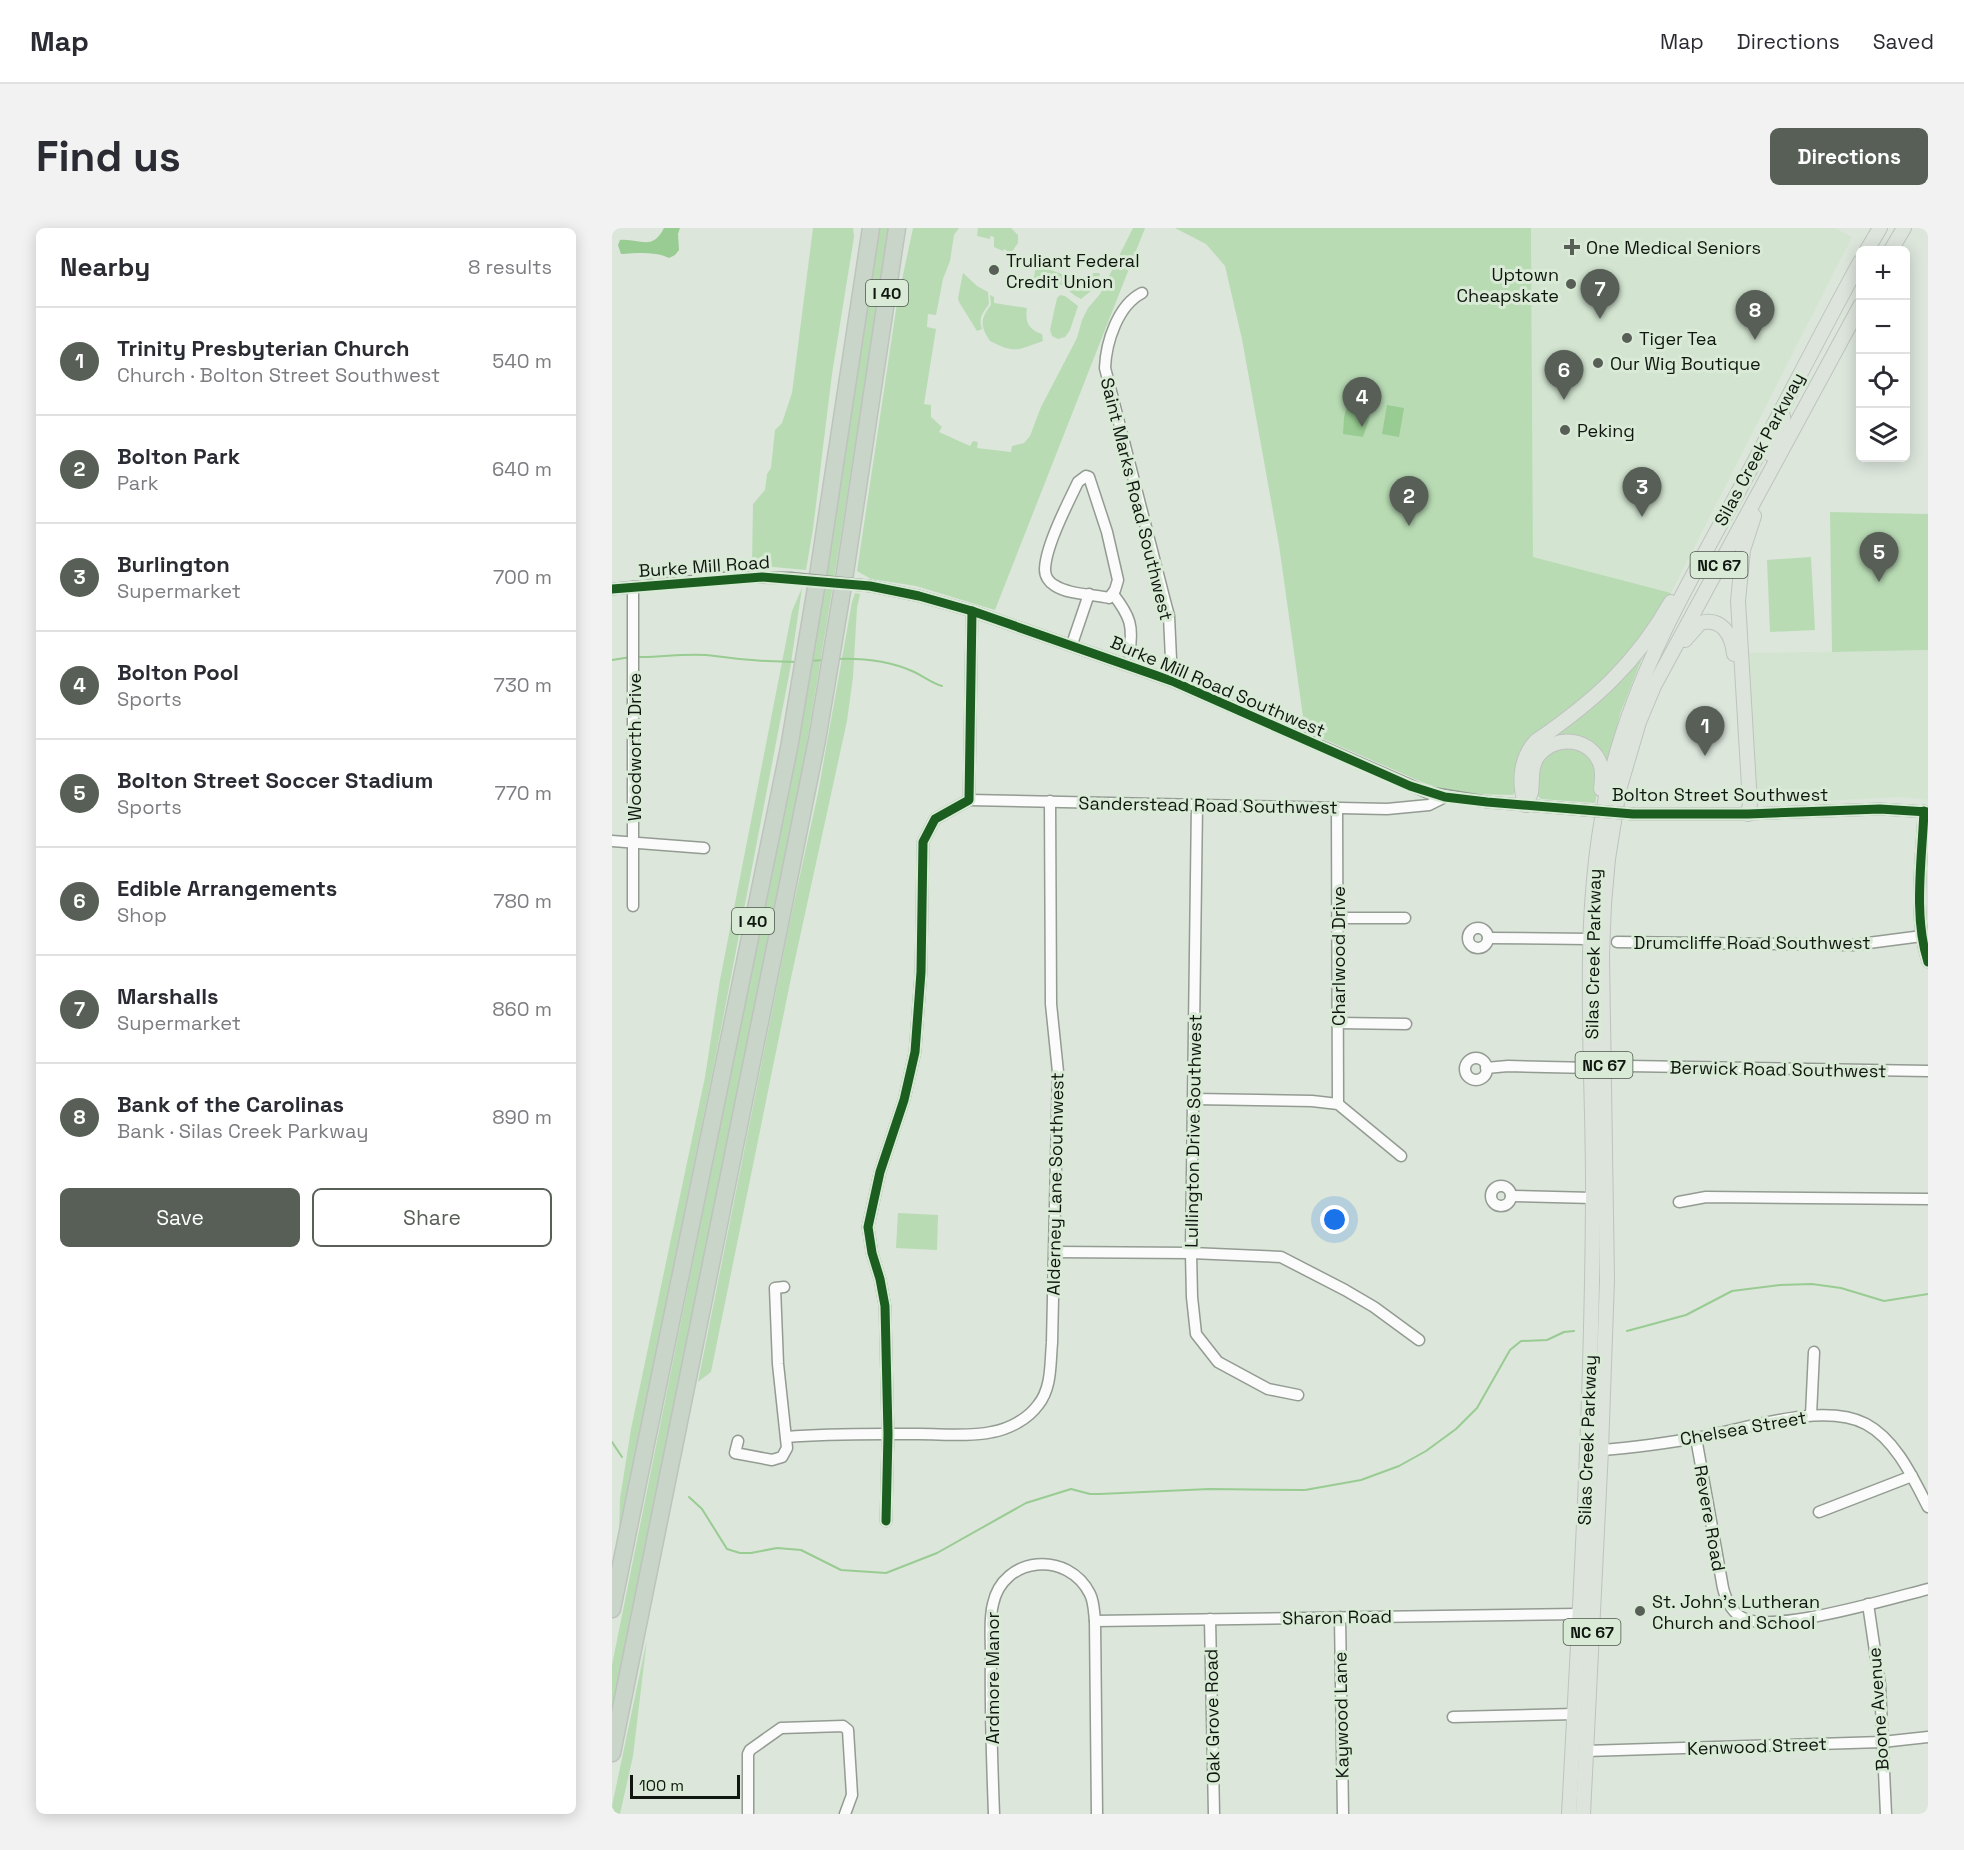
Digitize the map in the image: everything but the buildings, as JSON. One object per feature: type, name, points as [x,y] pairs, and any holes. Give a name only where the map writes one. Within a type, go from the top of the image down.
[{"type":"highway","points":[[861,298],[863,228]]},
{"type":"highway","name":"I 40","points":[[612,1610],[789,748],[819,571],[871,228]]},
{"type":"highway","name":"I 40","points":[[612,1753],[815,751],[843,586],[897,228]]},
{"type":"highway","points":[[877,359],[908,228]]},
{"type":"main road","points":[[1869,246],[1880,228]]},
{"type":"main road","points":[[1893,246],[1904,228]]},
{"type":"main road","name":"Silas Creek Parkway","points":[[1569,1814],[1587,1451],[1593,1198],[1590,939],[1595,858],[1602,815],[1612,767],[1649,662],[1708,546],[1856,269]]},
{"type":"main road","name":"Silas Creek Parkway","points":[[1583,1814],[1607,1280],[1602,955],[1608,859],[1619,790],[1636,730],[1654,686],[1856,313]]},
{"type":"main road","points":[[1712,577],[1716,557],[1723,540],[1784,425],[1784,416],[1779,412]]},
{"type":"main road","points":[[1748,814],[1750,804],[1738,582],[1746,536],[1772,480],[1785,445]]},
{"type":"main road","points":[[1526,805],[1521,792],[1523,767],[1528,750],[1536,741],[1599,694],[1631,661],[1665,612],[1692,564],[1708,546]]},
{"type":"main road","points":[[1654,686],[1666,674],[1695,626],[1704,622],[1712,622],[1719,624],[1727,631],[1733,650],[1744,804],[1748,814]]},
{"type":"main road","points":[[1526,805],[1531,792],[1532,767],[1543,750],[1553,743],[1564,741],[1576,742],[1588,747],[1599,760],[1602,771],[1593,828],[1595,858]]},
{"type":"street","name":"Saint Marks Road Southwest","points":[[1142,293],[1124,308],[1110,338],[1105,368],[1165,601],[1172,681]]},
{"type":"street","points":[[1086,476],[1089,477],[1107,531],[1118,580],[1113,594],[1109,598],[1066,590],[1054,585],[1047,578],[1045,569],[1051,546],[1068,502],[1078,482],[1086,476]]},
{"type":"street","name":"Burke Mill Road","points":[[612,589],[734,577],[790,578],[870,586]]},
{"type":"street","name":"Burke Mill Road Southwest","points":[[870,586],[919,596],[972,611],[1072,644],[1172,681],[1410,786],[1445,797]]},
{"type":"street","name":"Woodworth Drive","points":[[633,587],[633,906]]},
{"type":"street","points":[[1072,644],[1089,594]]},
{"type":"street","points":[[1113,594],[1131,621],[1129,654]]},
{"type":"street","points":[[886,1521],[888,1434],[885,1306],[868,1227],[880,1172],[903,1102],[915,1052],[921,972],[923,842],[935,819],[969,800],[972,611]]},
{"type":"street","name":"Bolton Street Southwest","points":[[1445,797],[1634,814],[1748,814],[1880,809],[1926,811]]},
{"type":"street","name":"Sanderstead Road Southwest","points":[[969,800],[1382,808],[1429,805],[1445,797]]},
{"type":"street","name":"Alderney Lane Southwest","points":[[787,1437],[841,1433],[990,1433],[1010,1426],[1032,1412],[1044,1396],[1050,1373],[1058,1072],[1051,1004],[1050,801]]},
{"type":"street","name":"Lullington Drive Southwest","points":[[1197,804],[1191,1253],[1196,1334],[1218,1362],[1268,1389],[1298,1395]]},
{"type":"street","name":"Charlwood Drive","points":[[1337,807],[1338,1104]]},
{"type":"street","points":[[1926,811],[1920,915],[1928,962]]},
{"type":"street","points":[[612,841],[704,848]]},
{"type":"street","points":[[1338,918],[1405,918]]},
{"type":"street","name":"Drumcliffe Road Southwest","points":[[1617,942],[1853,945],[1922,936]]},
{"type":"street","points":[[1488,938],[1590,939]]},
{"type":"street","points":[[1338,1023],[1406,1024]]},
{"type":"street","points":[[1486,1068],[1508,1066],[1591,1068]]},
{"type":"street","name":"Berwick Road Southwest","points":[[1628,1066],[1928,1071]]},
{"type":"street","points":[[1194,1099],[1311,1101],[1338,1104],[1401,1156]]},
{"type":"street","points":[[1511,1196],[1593,1198]]},
{"type":"street","points":[[1679,1202],[1706,1197],[1928,1199]]},
{"type":"street","points":[[1055,1251],[1281,1257],[1374,1307],[1419,1340]]},
{"type":"street","points":[[738,1442],[735,1453],[772,1460],[786,1453],[787,1437],[779,1371],[775,1288],[784,1287]]},
{"type":"street","points":[[1811,1415],[1814,1352]]},
{"type":"street","name":"Chelsea Street","points":[[1587,1451],[1696,1438],[1811,1415],[1854,1419],[1872,1428],[1891,1447],[1912,1476],[1928,1507]]},
{"type":"street","name":"Revere Road","points":[[1696,1438],[1723,1588],[1726,1598],[1739,1616],[1752,1621],[1778,1623],[1928,1589]]},
{"type":"street","points":[[1819,1512],[1912,1476]]},
{"type":"street","name":"Ardmore Manor","points":[[994,1814],[992,1610],[998,1591],[1011,1575],[1039,1564],[1056,1565],[1073,1574],[1085,1586],[1092,1601],[1095,1621],[1097,1814]]},
{"type":"street","name":"Boone Avenue","points":[[1868,1604],[1880,1684],[1886,1814]]},
{"type":"street","name":"Sharon Road","points":[[1095,1621],[1579,1614]]},
{"type":"street","name":"Kaywood Lane","points":[[1340,1617],[1343,1814]]},
{"type":"street","name":"Oak Grove Road","points":[[1210,1618],[1214,1814]]},
{"type":"street","points":[[1453,1717],[1574,1714]]},
{"type":"street","points":[[748,1814],[748,1754],[750,1750],[784,1727],[843,1726],[848,1730],[852,1795],[845,1814]]},
{"type":"street","name":"Kenwood Street","points":[[1586,1751],[1882,1742],[1928,1737]]},
{"type":"shaded area","points":[[664,228],[680,228],[679,250],[675,255],[669,258],[652,253],[621,254],[618,245],[620,240],[650,242],[655,240]]},
{"type":"shaded area","points":[[813,228],[853,228],[854,237],[832,374],[806,570],[752,565],[753,504],[765,490],[767,474],[771,468],[775,430],[782,423],[792,393]]},
{"type":"shaded area","points":[[880,228],[889,228],[805,754],[612,1712],[612,1665],[805,704]]},
{"type":"shaded area","points":[[913,228],[959,228],[954,235],[950,261],[943,279],[936,315],[928,314],[927,327],[936,329],[924,404],[931,405],[931,417],[942,427],[939,432],[970,446],[973,441],[978,442],[977,448],[1011,452],[1012,446],[1024,443],[1030,436],[1041,407],[1077,338],[1082,320],[1088,308],[1100,294],[1133,228],[1145,228],[995,610],[916,586],[871,579],[857,571],[897,303]]},
{"type":"shaded area","points":[[978,228],[1011,228],[1018,235],[1018,243],[1011,253],[1004,249],[1003,251],[994,247],[994,237],[990,236],[990,239],[977,236]]},
{"type":"shaded area","points":[[1175,228],[1531,228],[1533,557],[1671,593],[1632,652],[1603,682],[1554,721],[1513,795],[1471,794],[1446,790],[1424,783],[1305,731],[1279,545],[1242,339],[1225,266],[1206,244]]},
{"type":"shaded area","points":[[1531,228],[1835,228],[1852,237],[1671,593],[1533,558]]},
{"type":"shaded area","points":[[1039,264],[1058,273],[1078,278],[1092,280],[1093,273],[1100,275],[1091,291],[1081,299],[1051,279],[1039,281],[1032,287],[1036,266]]},
{"type":"shaded area","points":[[963,273],[977,286],[988,292],[989,304],[981,318],[982,329],[977,331],[958,298]]},
{"type":"shaded area","points":[[990,295],[994,297],[994,303],[1027,308],[1028,324],[1033,330],[1042,334],[1043,341],[1027,347],[1011,349],[990,341],[984,331],[983,319],[991,305]]},
{"type":"shaded area","points":[[1060,295],[1078,306],[1070,330],[1065,337],[1058,339],[1052,336],[1050,330],[1057,298]]},
{"type":"shaded area","points":[[1354,380],[1378,385],[1376,400],[1370,399],[1370,416],[1363,437],[1343,434],[1344,417]]},
{"type":"shaded area","points":[[1387,405],[1404,408],[1399,437],[1382,434]]},
{"type":"shaded area","points":[[1830,512],[1928,514],[1928,650],[1832,652]]},
{"type":"shaded area","points":[[1811,557],[1815,630],[1770,632],[1767,560]]},
{"type":"shaded area","points":[[802,588],[790,670],[716,1055],[619,1535],[620,1499],[631,1429],[705,1077],[720,980],[792,611]]},
{"type":"shaded area","points":[[855,593],[860,594],[847,721],[791,978],[711,1372],[698,1382],[790,921],[818,793]]},
{"type":"shaded area","points":[[1928,650],[1928,800],[1903,797],[1756,804],[1749,653]]},
{"type":"shaded area","points":[[1644,653],[1620,714],[1606,775],[1592,746],[1545,745],[1559,729]]},
{"type":"shaded area","points":[[1574,746],[1596,762],[1599,786],[1595,803],[1541,799],[1536,794],[1535,771],[1548,751]]},
{"type":"shaded area","points":[[898,1213],[938,1215],[937,1250],[896,1248]]},
{"type":"shaded area","points":[[647,1639],[633,1756],[620,1814],[612,1814],[612,1806]]},
{"type":"waterway","points":[[636,657],[705,655],[798,662]]},
{"type":"waterway","points":[[612,660],[631,657]]},
{"type":"waterway","points":[[836,659],[865,660],[894,665],[942,686]]},
{"type":"waterway","points":[[809,661],[824,660]]},
{"type":"waterway","points":[[1627,1331],[1686,1315],[1732,1291],[1780,1285],[1812,1284],[1841,1288],[1884,1301],[1928,1294]]},
{"type":"waterway","points":[[689,1497],[702,1509],[727,1549],[740,1553],[777,1548],[801,1550],[841,1570],[886,1573],[937,1553],[1026,1503],[1071,1489],[1090,1494],[1209,1489],[1305,1490],[1361,1480],[1399,1466],[1426,1451],[1456,1429],[1477,1408],[1510,1350],[1521,1341],[1547,1340],[1564,1332],[1574,1331]]},
{"type":"waterway","points":[[612,1442],[622,1457]]},
{"type":"cycle path","points":[[612,589],[762,577],[870,586],[919,596],[972,611],[1172,681],[1410,786],[1445,797],[1633,814],[1748,814],[1880,809],[1928,812]]},
{"type":"cycle path","points":[[886,1521],[888,1434],[885,1306],[868,1227],[880,1172],[904,1100],[915,1052],[921,972],[923,842],[935,819],[969,800],[972,611]]},
{"type":"cycle path","points":[[1924,811],[1920,907],[1923,944],[1928,962]]},
{"type":"place","name":"One Medical Seniors","points":[[1572,247]]},
{"type":"place","name":"Truliant Federal Credit Union","points":[[994,270]]},
{"type":"place","name":"Uptown Cheapskate","points":[[1571,284]]},
{"type":"place","name":"Marshalls","points":[[1600,319]]},
{"type":"place","name":"Tiger Tea","points":[[1627,338]]},
{"type":"place","name":"Bank of the Carolinas","points":[[1755,340]]},
{"type":"place","name":"Our Wig Boutique","points":[[1598,363]]},
{"type":"place","name":"Edible Arrangements","points":[[1564,400]]},
{"type":"place","name":"Bolton Pool","points":[[1362,427]]},
{"type":"place","name":"Peking","points":[[1565,430]]},
{"type":"place","name":"Burlington","points":[[1642,517]]},
{"type":"place","name":"Bolton Park","points":[[1409,526]]},
{"type":"place","name":"Bolton Street Soccer Stadium","points":[[1879,582]]},
{"type":"place","name":"Trinity Presbyterian Church","points":[[1705,756]]},
{"type":"place","name":"St. John's Lutheran Church and School","points":[[1640,1611]]}]
